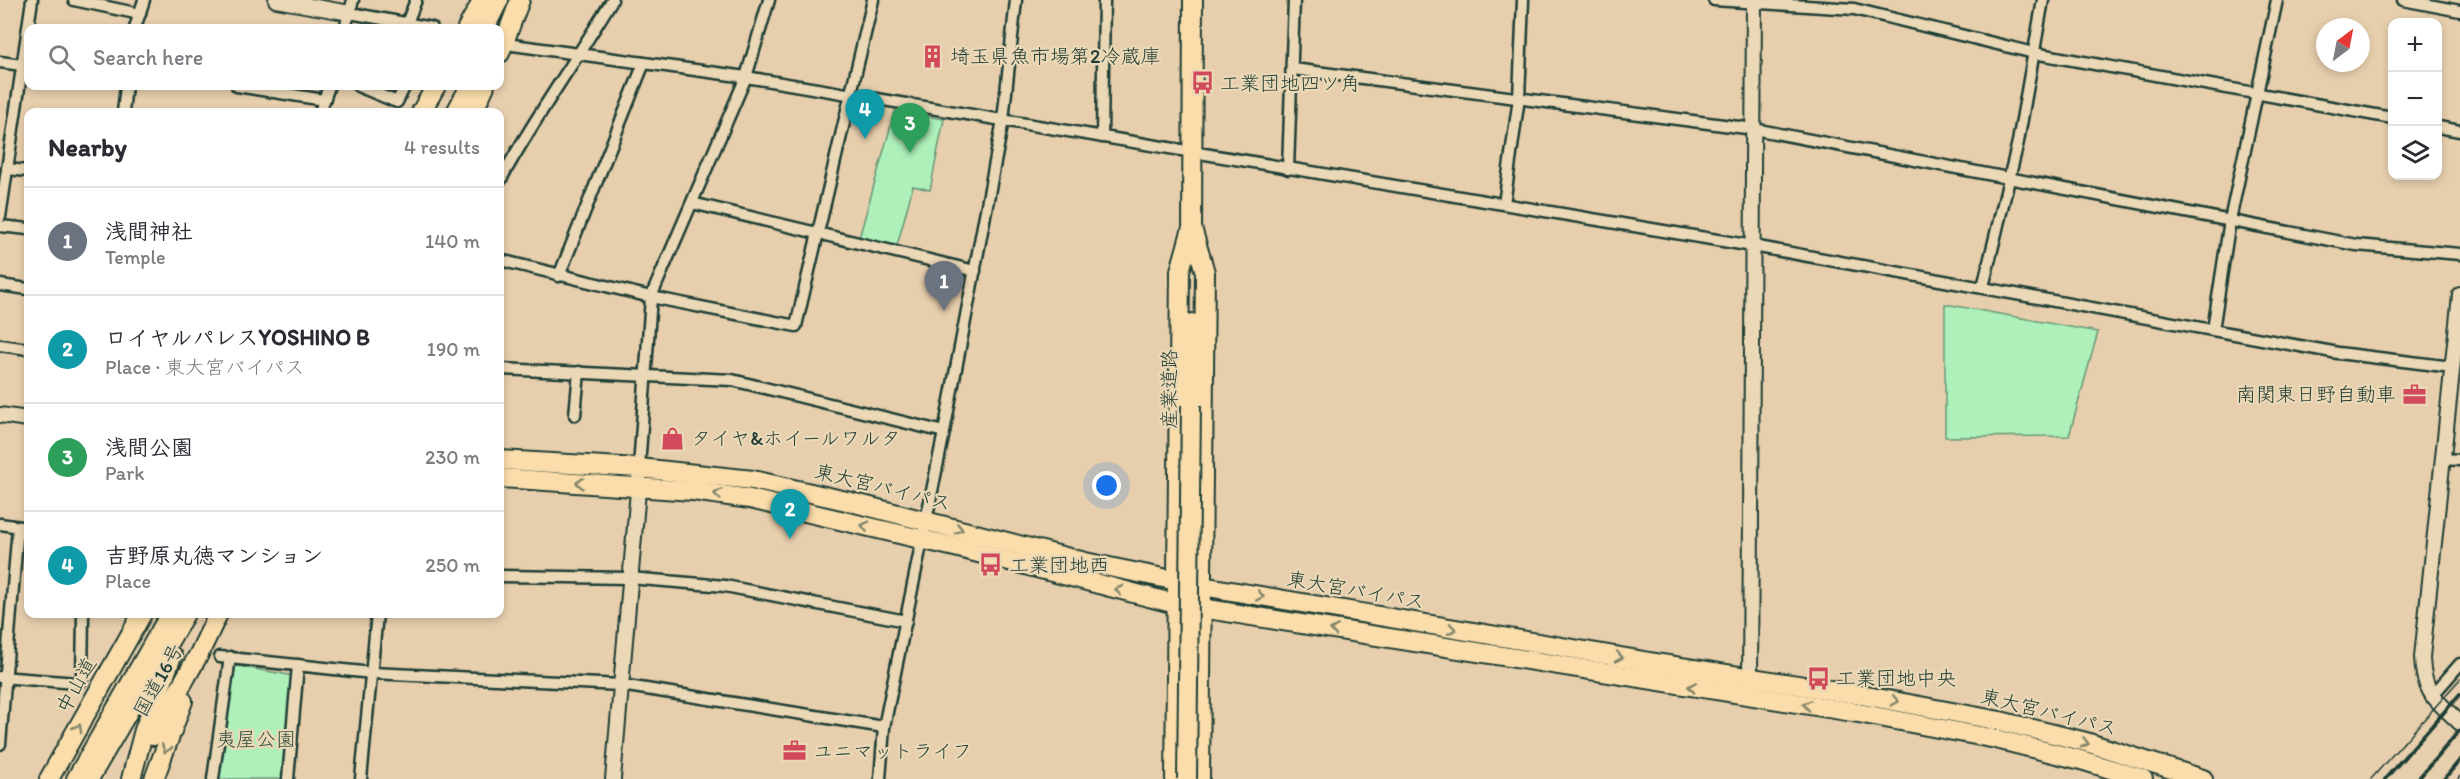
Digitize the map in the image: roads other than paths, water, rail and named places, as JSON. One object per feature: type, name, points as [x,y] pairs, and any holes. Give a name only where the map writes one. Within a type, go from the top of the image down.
[{"type":"main road","points":[[469,24],[483,0]]},
{"type":"main road","points":[[487,24],[500,0]]},
{"type":"main road","points":[[501,24],[513,0]]},
{"type":"main road","points":[[506,49],[520,0]]},
{"type":"main road","name":"産業道路","points":[[1187,779],[1193,0]]},
{"type":"main road","points":[[423,108],[434,90]]},
{"type":"main road","points":[[445,108],[454,90]]},
{"type":"main road","points":[[458,108],[468,90]]},
{"type":"main road","points":[[475,108],[483,90]]},
{"type":"main road","points":[[1175,779],[1180,270],[1192,228]]},
{"type":"main road","points":[[1192,228],[1205,272],[1200,779]]},
{"type":"main road","name":"東大宮バイパス","points":[[504,460],[639,468],[753,480],[926,520],[1085,562],[1202,586],[1750,687],[1853,712],[1996,739],[2081,760],[2144,779]]},
{"type":"main road","name":"東大宮バイパス","points":[[504,478],[693,491],[750,499],[1203,609],[1750,687],[1856,694],[2000,721],[2086,742],[2203,779]]},
{"type":"main road","name":"中山道","points":[[49,779],[140,618]]},
{"type":"main road","points":[[76,779],[168,618]]},
{"type":"main road","points":[[89,779],[183,618]]},
{"type":"main road","points":[[131,779],[144,730],[176,647],[190,618]]},
{"type":"main road","name":"国道16号","points":[[153,736],[199,654],[216,618]]},
{"type":"main road","points":[[154,779],[199,654]]},
{"type":"street","points":[[29,24],[32,0]]},
{"type":"street","points":[[74,0],[140,14]]},
{"type":"street","points":[[136,24],[144,0]]},
{"type":"street","points":[[276,0],[352,6],[412,24]]},
{"type":"street","points":[[407,23],[416,0]]},
{"type":"street","points":[[504,174],[527,131],[580,54],[612,0]]},
{"type":"street","points":[[613,779],[638,487],[651,297],[746,77],[769,0]]},
{"type":"street","points":[[504,261],[651,297],[796,326],[873,0]]},
{"type":"street","points":[[880,779],[884,727],[944,432],[1003,120],[1016,0]]},
{"type":"street","points":[[1102,137],[1104,0]]},
{"type":"street","points":[[1288,169],[1294,0]]},
{"type":"street","points":[[1504,204],[1519,98],[1524,0]]},
{"type":"street","points":[[1714,0],[1854,9],[2034,53],[2388,117]]},
{"type":"street","points":[[1983,287],[2009,177],[2043,0]]},
{"type":"street","points":[[2213,330],[2230,220],[2277,0]]},
{"type":"street","points":[[2403,0],[2460,11]]},
{"type":"street","points":[[1750,687],[1754,2]]},
{"type":"street","points":[[346,24],[352,6]]},
{"type":"street","points":[[506,49],[580,54],[746,77],[1753,246],[2338,353],[2452,367]]},
{"type":"street","points":[[0,62],[24,59]]},
{"type":"street","points":[[559,276],[644,63]]},
{"type":"street","points":[[0,217],[7,169],[5,143],[15,112],[24,64]]},
{"type":"street","points":[[1293,69],[1754,129],[2356,245],[2460,254]]},
{"type":"street","points":[[123,108],[126,90]]},
{"type":"street","points":[[262,90],[324,100]]},
{"type":"street","points":[[321,108],[328,90]]},
{"type":"street","points":[[368,90],[397,102],[403,90]]},
{"type":"street","points":[[15,112],[24,113]]},
{"type":"street","points":[[2442,128],[2460,131]]},
{"type":"street","points":[[7,169],[24,171]]},
{"type":"street","points":[[692,203],[975,270]]},
{"type":"street","points":[[0,226],[24,229]]},
{"type":"street","points":[[0,285],[24,288]]},
{"type":"street","points":[[2460,295],[2422,657],[2422,673],[2431,696],[2460,723]]},
{"type":"street","points":[[0,345],[24,348]]},
{"type":"street","points":[[504,369],[732,380],[944,432]]},
{"type":"street","points":[[575,415],[579,372]]},
{"type":"street","points":[[0,415],[24,418]]},
{"type":"street","points":[[2442,459],[2460,460]]},
{"type":"street","points":[[0,524],[23,527],[3,677],[0,744]]},
{"type":"street","points":[[504,576],[629,578],[725,586],[906,621]]},
{"type":"street","points":[[3,677],[77,683],[82,680],[83,618]]},
{"type":"street","points":[[361,779],[377,618]]},
{"type":"street","points":[[213,779],[225,657],[372,673],[621,685],[884,727]]},
{"type":"street","points":[[2431,696],[2460,664]]},
{"type":"street","points":[[288,779],[298,665]]},
{"type":"tram line","points":[[2371,779],[2460,679]]},
{"type":"railway","points":[[2385,779],[2460,694]]},
{"type":"railway","points":[[2418,779],[2460,730]]},
{"type":"railway","points":[[2444,779],[2460,760]]},
{"type":"place","name":"埼玉県魚市場第2冷蔵庫","points":[[932,56]]},
{"type":"place","name":"工業団地四ツ角","points":[[1202,83]]},
{"type":"place","name":"吉野原丸徳マンション","points":[[865,139]]},
{"type":"place","name":"浅間公園","points":[[910,153]]},
{"type":"place","name":"浅間神社","points":[[944,311]]},
{"type":"place","name":"南関東日野自動車","points":[[2414,394]]},
{"type":"place","name":"タイヤ&ホイールワルタ","points":[[673,438]]},
{"type":"place","name":"ロイヤルパレスYOSHINO B","points":[[790,539]]},
{"type":"place","name":"工業団地西","points":[[991,565]]},
{"type":"place","name":"工業団地中央","points":[[1818,678]]},
{"type":"place","name":"ユニマットライフ","points":[[795,751]]},
{"type":"park label","name":"夷屋公園","points":[[256,739]]}]
